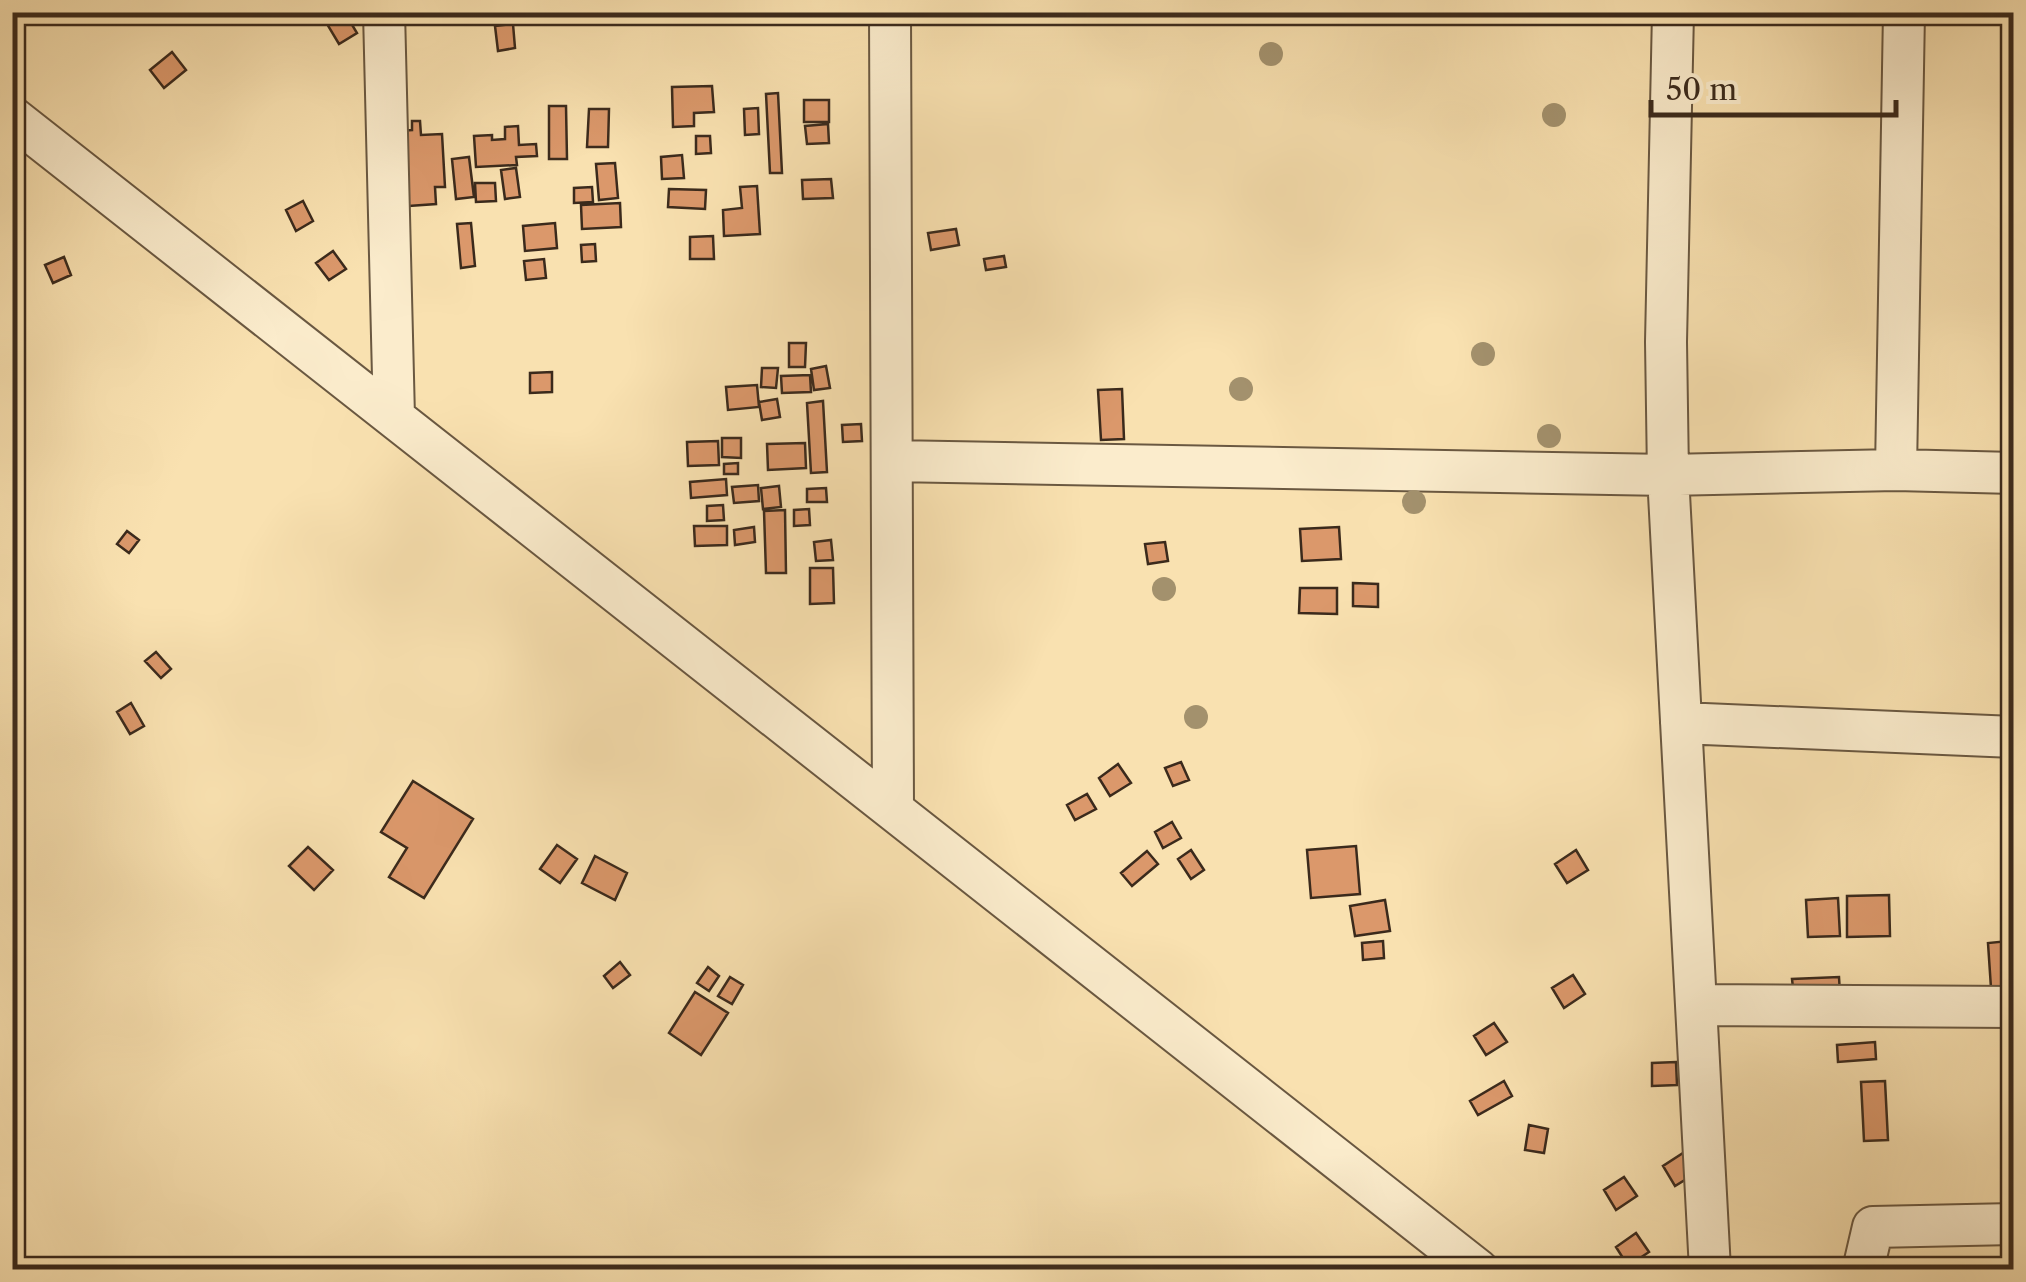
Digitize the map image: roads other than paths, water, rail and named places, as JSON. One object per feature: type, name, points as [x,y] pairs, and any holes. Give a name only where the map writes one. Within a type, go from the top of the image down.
[{"type":"street","points":[[384,12],[394,417]]},
{"type":"street","points":[[890,12],[893,810]]},
{"type":"street","points":[[1673,12],[1666,342],[1668,475],[1710,1270]]},
{"type":"street","points":[[1896,470],[1904,12]]},
{"type":"street","points":[[12,118],[1478,1270]]},
{"type":"street","points":[[892,461],[1668,475],[1896,470],[2014,473]]},
{"type":"street","points":[[1681,723],[2014,738]]},
{"type":"street","points":[[1696,1005],[2014,1007]]},
{"type":"street","points":[[1863,1270],[1873,1227],[2014,1224]]}]
